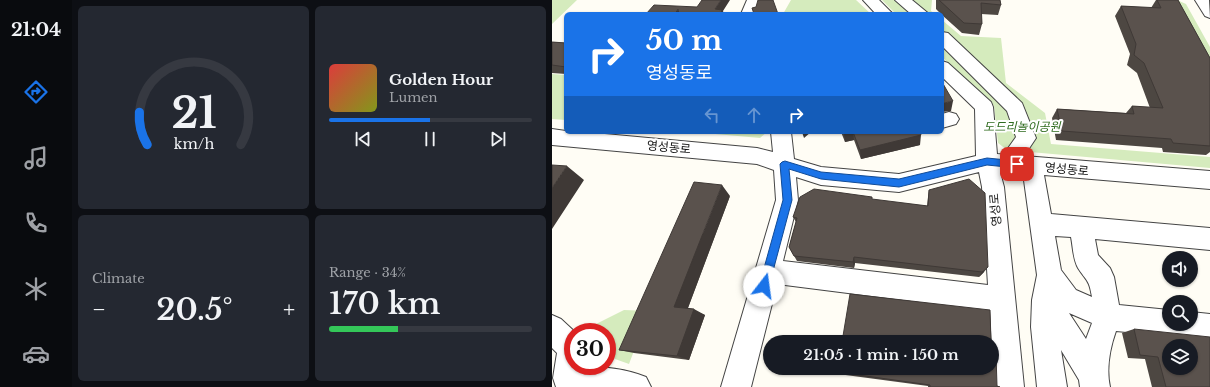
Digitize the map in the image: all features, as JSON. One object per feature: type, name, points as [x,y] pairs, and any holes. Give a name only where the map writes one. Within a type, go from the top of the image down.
[{"type":"street","points":[[749,12],[754,0]]},
{"type":"street","points":[[1202,0],[1210,14]]},
{"type":"street","points":[[944,39],[982,85],[1015,108],[1026,138],[1016,150]]},
{"type":"street","name":"영성로","points":[[944,69],[984,107],[987,162],[993,187],[1009,387]]},
{"type":"street","points":[[736,387],[787,200],[781,134]]},
{"type":"street","name":"영성동로","points":[[552,137],[758,156],[821,176],[899,183],[987,162],[1210,180]]},
{"type":"street","points":[[1032,166],[1041,224],[1047,288],[1044,327],[1052,387]]},
{"type":"street","points":[[1041,224],[1210,239]]},
{"type":"street","points":[[1081,228],[1087,260],[1101,277],[1108,317],[1099,340],[1094,381]]},
{"type":"street","points":[[768,271],[1002,300]]},
{"type":"street","points":[[1047,288],[1067,299],[1108,317],[1162,322]]},
{"type":"street","points":[[1047,288],[1094,381]]},
{"type":"street","points":[[1198,326],[1210,327]]},
{"type":"street","points":[[552,328],[571,348],[567,378],[636,387]]},
{"type":"green space","points":[[552,0],[577,0],[564,12],[552,24]]},
{"type":"green space","points":[[791,0],[856,0],[869,12],[784,12]]},
{"type":"green space","points":[[882,0],[932,0],[931,11],[932,12],[894,12]]},
{"type":"green space","points":[[1177,0],[1186,4],[1210,47],[1210,69]]},
{"type":"green space","name":"도드리놀이공원","points":[[944,22],[961,36],[1001,38],[1006,83],[1045,113],[1051,144],[1210,157],[1210,168],[1007,150],[998,143],[994,106],[944,59]]},
{"type":"green space","points":[[552,74],[564,75],[564,120],[552,119]]},
{"type":"green space","points":[[715,134],[765,134],[760,138]]},
{"type":"green space","points":[[624,310],[649,311],[629,364],[616,359],[616,323],[598,323]]},
{"type":"building","points":[[702,0],[721,0],[715,9],[722,10],[721,12],[679,12],[678,9],[676,12],[648,12],[654,5],[697,7]]},
{"type":"building","points":[[758,0],[773,0],[777,12],[753,12],[752,8],[756,7]]},
{"type":"building","points":[[939,0],[1000,0],[1001,5],[981,3],[982,24],[964,23]]},
{"type":"building","points":[[1157,0],[1178,0],[1210,58],[1210,146],[1173,143],[1171,139],[1062,131],[1057,109],[1134,114],[1132,106],[1163,108],[1144,63],[1134,55],[1136,44],[1121,6],[1161,8]]},
{"type":"building","points":[[552,42],[564,43],[564,67],[552,65]]},
{"type":"building","points":[[944,85],[953,101],[944,103]]},
{"type":"building","points":[[854,134],[921,135],[860,150]]},
{"type":"building","points":[[552,165],[567,166],[552,188]]},
{"type":"building","points":[[969,179],[985,193],[988,267],[982,272],[854,257],[853,262],[794,256],[789,247],[797,218],[793,217],[800,197],[814,189],[872,197],[872,199],[928,206],[929,190]]},
{"type":"building","points":[[694,182],[722,185],[674,307],[694,309],[677,356],[619,350]]},
{"type":"building","points":[[850,294],[990,310],[991,335],[843,335]]},
{"type":"building","points":[[1134,329],[1210,337],[1210,387],[1166,387],[1163,375],[1198,375],[1198,339],[1162,339],[1162,372],[1158,357],[1140,355]]},
{"type":"building","points":[[858,375],[997,375],[997,386],[1000,387],[930,387],[930,385]]},
{"type":"route","points":[[764,286],[787,200],[785,164],[821,176],[899,183],[987,162],[1017,164]]}]
